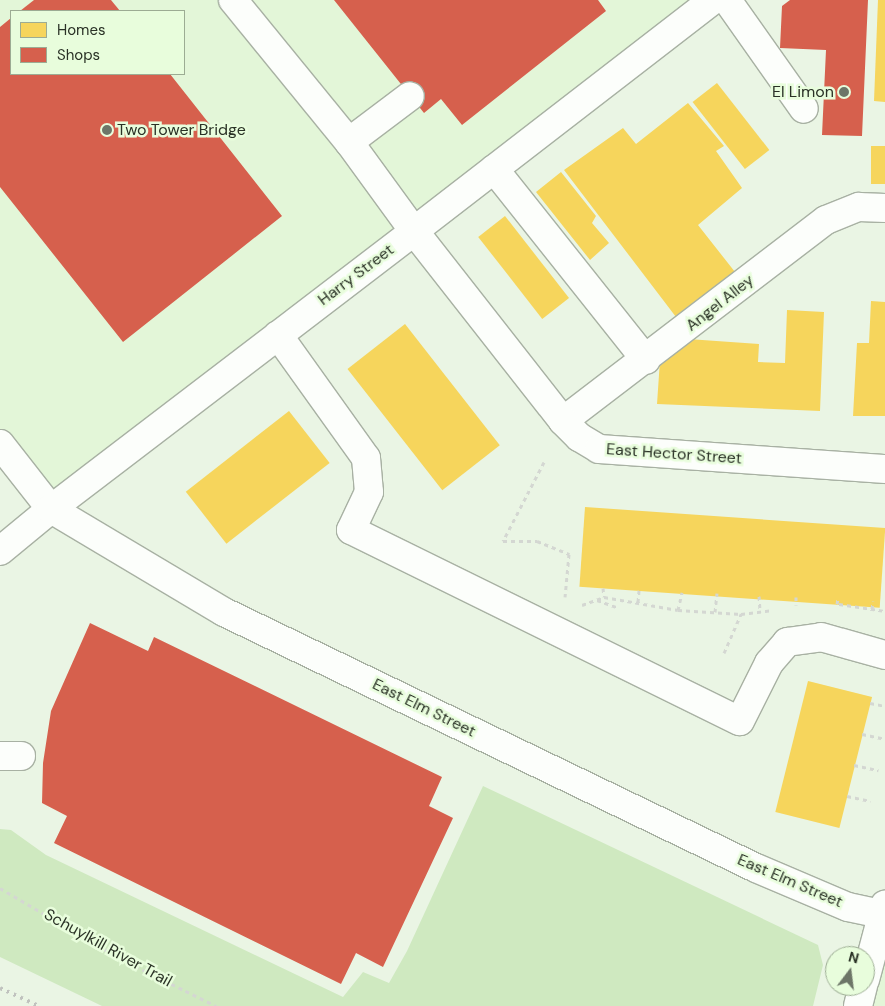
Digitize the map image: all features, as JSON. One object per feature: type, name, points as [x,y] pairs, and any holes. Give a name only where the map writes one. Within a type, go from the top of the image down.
[{"type":"main road","name":"East Hector Street","points":[[233,0],[349,142],[414,231],[563,422],[579,437],[598,449],[885,469]]},
{"type":"main road","points":[[711,2],[804,109]]},
{"type":"main road","name":"Harry Street","points":[[0,551],[51,509],[711,2]]},
{"type":"main road","points":[[349,142],[410,96]]},
{"type":"main road","points":[[494,169],[646,360]]},
{"type":"main road","name":"Angel Alley","points":[[563,422],[826,220],[859,207],[885,208]]},
{"type":"main road","points":[[278,335],[366,458],[369,492],[351,530],[740,721],[769,663],[787,642],[821,637],[885,655]]},
{"type":"main road","name":"East Elm Street","points":[[0,444],[51,509],[224,612],[756,868],[848,907],[884,912]]},
{"type":"main road","points":[[874,946],[884,912]]},
{"type":"path","points":[[544,462],[503,541],[537,541],[569,554],[565,602]]},
{"type":"path","points":[[604,588],[604,597]]},
{"type":"path","points":[[638,602],[639,590]]},
{"type":"path","points":[[678,610],[682,592]]},
{"type":"path","points":[[715,612],[717,593]]},
{"type":"path","points":[[760,596],[760,612]]},
{"type":"path","points":[[580,605],[604,597],[678,610],[742,614],[778,609]]},
{"type":"path","points":[[796,597],[796,605]]},
{"type":"path","points":[[596,599],[619,608]]},
{"type":"path","points":[[838,599],[838,604]]},
{"type":"path","points":[[872,609],[873,601]]},
{"type":"path","points":[[829,604],[885,611]]},
{"type":"path","points":[[787,607],[804,605]]},
{"type":"path","points":[[724,653],[742,614]]},
{"type":"path","points":[[870,703],[885,706]]},
{"type":"path","points":[[862,734],[885,739]]},
{"type":"path","points":[[854,765],[878,770]]},
{"type":"path","points":[[847,796],[870,801]]},
{"type":"path","name":"Schuylkill River Trail","points":[[0,888],[121,959],[216,1006]]},
{"type":"shaded area","points":[[0,0],[713,0],[51,509],[0,444]]},
{"type":"shaded area","points":[[483,786],[818,945],[823,965],[813,1006],[102,1006],[0,957],[0,829],[11,830],[46,855],[343,997],[363,972],[389,983],[407,951]]},
{"type":"shaded area","points":[[885,915],[885,1006],[858,1006],[861,996],[875,996],[875,949]]},
{"type":"building: Homes","points":[[878,0],[885,0],[885,102],[874,101]]},
{"type":"building: Homes","points":[[717,83],[769,150],[745,169],[693,102]]},
{"type":"building: Homes","points":[[688,103],[724,146],[716,151],[742,188],[698,225],[735,272],[676,317],[564,170],[623,128],[636,144]]},
{"type":"building: Homes","points":[[871,146],[885,146],[885,184],[871,184]]},
{"type":"building: Homes","points":[[561,172],[596,216],[592,223],[609,243],[590,260],[536,192]]},
{"type":"building: Homes","points":[[505,216],[569,298],[542,319],[478,237]]},
{"type":"building: Homes","points":[[871,301],[885,302],[885,416],[853,416],[857,343],[869,343]]},
{"type":"building: Homes","points":[[787,310],[824,312],[820,411],[657,404],[660,360],[688,339],[759,344],[758,362],[785,363]]},
{"type":"building: Homes","points":[[405,324],[500,445],[442,490],[347,369]]},
{"type":"building: Homes","points":[[289,411],[330,463],[226,544],[186,492]]},
{"type":"building: Homes","points":[[585,507],[885,528],[880,608],[579,587]]},
{"type":"building: Homes","points":[[808,681],[872,697],[839,828],[775,812]]},
{"type":"building: Shops","points":[[34,0],[111,0],[119,10],[21,10]]},
{"type":"building: Shops","points":[[334,0],[598,0],[606,11],[462,125],[441,99],[424,113]]},
{"type":"building: Shops","name":"El Limon","points":[[790,0],[868,0],[862,136],[822,135],[826,50],[780,48],[782,6]]},
{"type":"building: Shops","name":"Two Tower Bridge","points":[[10,19],[10,75],[171,75],[282,216],[123,342],[0,187],[0,27]]},
{"type":"building: Shops","points":[[90,623],[148,651],[154,637],[442,777],[429,806],[453,818],[383,967],[356,953],[341,984],[54,843],[67,816],[42,803],[43,763],[51,711]]},
{"type":"railway","points":[[0,988],[39,1006]]},
{"type":"place","name":"El Limon","points":[[844,92]]},
{"type":"place","name":"Two Tower Bridge","points":[[107,130]]}]
